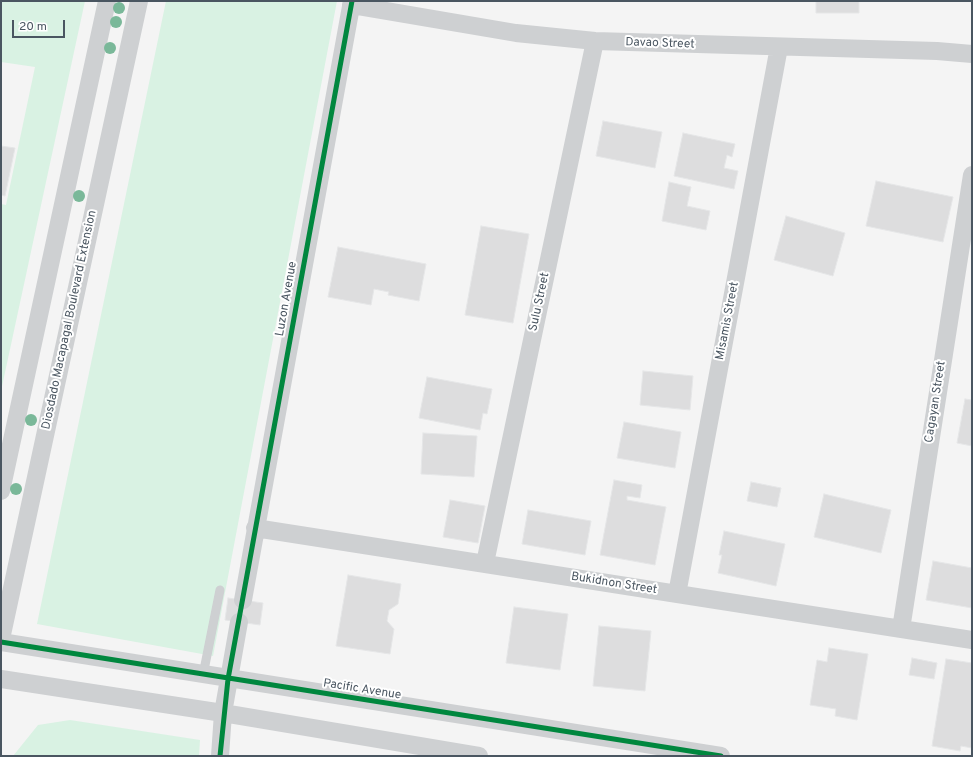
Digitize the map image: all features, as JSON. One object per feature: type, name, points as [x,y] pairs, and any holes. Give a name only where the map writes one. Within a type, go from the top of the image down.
[{"type":"street","points":[[1,491],[107,1]]},
{"type":"street","name":"Diosdado Macapagal Boulevard Extension","points":[[1,639],[139,1]]},
{"type":"street","name":"Davao Street","points":[[351,3],[516,33],[594,42],[937,51],[972,54]]},
{"type":"street","name":"Luzon Avenue","points":[[243,600],[351,3]]},
{"type":"street","name":"Sulu Street","points":[[485,563],[594,42]]},
{"type":"street","name":"Misamis Street","points":[[677,594],[779,48]]},
{"type":"street","name":"Cagayan Street","points":[[901,629],[972,175]]},
{"type":"street","name":"Bukidnon Street","points":[[256,528],[972,640]]},
{"type":"street","points":[[220,756],[223,713],[239,622]]},
{"type":"street","name":"Pacific Avenue","points":[[1,642],[721,756]]},
{"type":"street","points":[[1,679],[223,713],[456,754],[479,756]]},
{"type":"lane","points":[[203,675],[220,590]]},
{"type":"green space","points":[[1,1],[85,1],[1,391],[1,204],[6,205],[35,67],[1,62]]},
{"type":"green space","points":[[166,1],[337,1],[213,656],[37,624]]},
{"type":"green space","points":[[70,720],[200,740],[199,756],[13,756],[38,725]]},
{"type":"building","points":[[816,1],[859,1],[859,13],[816,13]]},
{"type":"building","points":[[603,121],[662,132],[655,168],[596,156]]},
{"type":"building","points":[[683,133],[735,144],[732,157],[727,155],[724,168],[738,171],[734,189],[674,176]]},
{"type":"building","points":[[1,146],[15,148],[5,196],[1,195]]},
{"type":"building","points":[[876,181],[953,197],[943,242],[866,226]]},
{"type":"building","points":[[669,182],[691,187],[687,206],[710,211],[706,230],[662,221]]},
{"type":"building","points":[[786,216],[845,233],[833,276],[774,260]]},
{"type":"building","points":[[481,226],[529,234],[513,323],[465,315]]},
{"type":"building","points":[[338,247],[426,264],[419,301],[388,295],[389,292],[374,289],[371,305],[328,297]]},
{"type":"building","points":[[643,371],[693,376],[690,410],[640,405]]},
{"type":"building","points":[[427,377],[492,389],[487,414],[483,413],[480,430],[419,418]]},
{"type":"building","points":[[965,399],[972,400],[972,446],[957,443]]},
{"type":"building","points":[[624,422],[681,432],[675,468],[617,458]]},
{"type":"building","points":[[423,433],[477,436],[474,477],[421,474]]},
{"type":"building","points":[[614,480],[642,485],[640,498],[627,496],[627,500],[666,507],[655,565],[600,555]]},
{"type":"building","points":[[751,482],[781,488],[777,507],[747,501]]},
{"type":"building","points":[[824,494],[891,510],[881,553],[814,537]]},
{"type":"building","points":[[450,500],[485,506],[478,543],[443,537]]},
{"type":"building","points":[[528,510],[591,521],[585,555],[522,544]]},
{"type":"building","points":[[724,531],[785,544],[776,586],[718,573],[722,555],[719,555]]},
{"type":"building","points":[[933,561],[972,568],[972,608],[926,600]]},
{"type":"building","points":[[348,575],[401,584],[398,604],[389,610],[387,621],[394,629],[390,654],[336,646]]},
{"type":"building","points":[[228,598],[263,603],[260,625],[225,620]]},
{"type":"building","points":[[514,607],[568,614],[560,670],[506,663]]},
{"type":"building","points":[[599,626],[651,631],[645,691],[593,686]]},
{"type":"building","points":[[829,648],[868,654],[857,720],[835,716],[836,709],[810,705],[817,660],[827,662]]},
{"type":"building","points":[[912,658],[937,663],[934,679],[909,675]]},
{"type":"building","points":[[946,659],[972,663],[972,748],[961,746],[960,751],[932,746]]},
{"type":"cycle path","points":[[220,756],[228,679],[352,1]]},
{"type":"cycle path","points":[[1,642],[721,756]]}]
